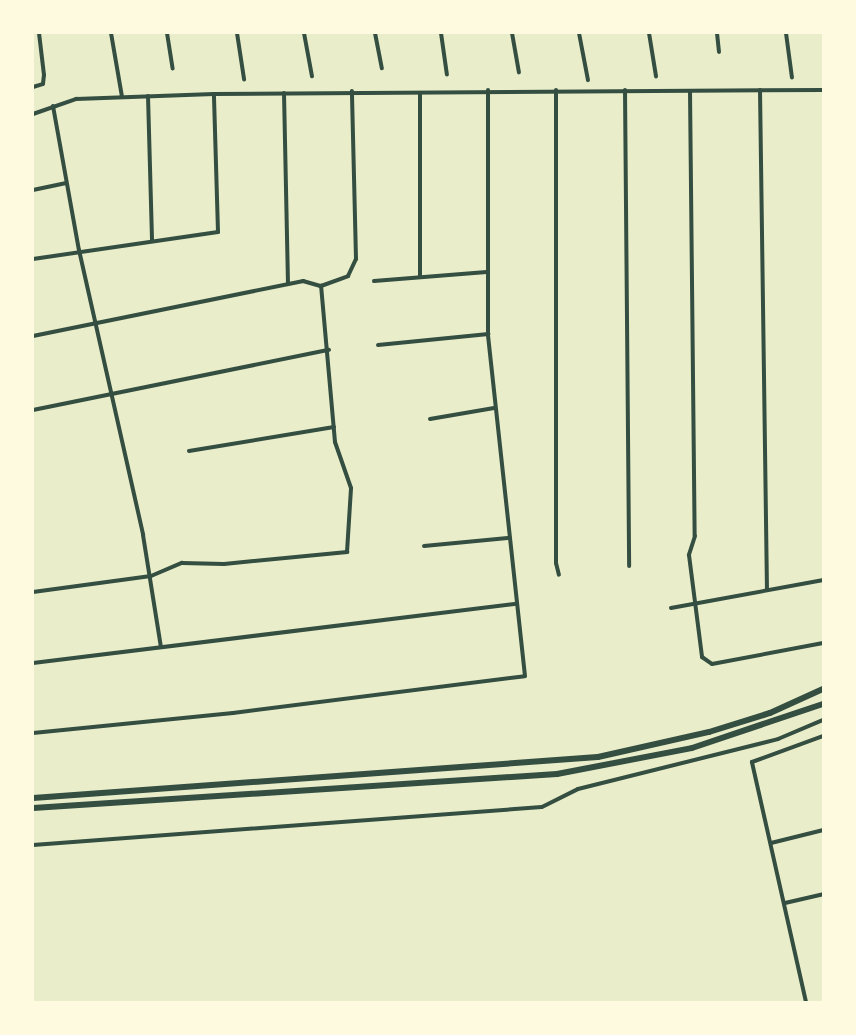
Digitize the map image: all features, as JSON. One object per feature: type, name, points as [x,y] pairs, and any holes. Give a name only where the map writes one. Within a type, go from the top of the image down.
[{"type":"main road","points":[[33,798],[598,757],[710,732],[770,713],[823,689]]},
{"type":"main road","points":[[33,808],[557,774],[692,748],[823,704]]},
{"type":"street","points":[[33,87],[43,84],[39,33]]},
{"type":"street","points":[[111,33],[122,97]]},
{"type":"street","points":[[167,33],[173,69]]},
{"type":"street","points":[[237,33],[244,79]]},
{"type":"street","points":[[304,33],[312,76]]},
{"type":"street","points":[[375,33],[382,68]]},
{"type":"street","points":[[441,33],[447,75]]},
{"type":"street","points":[[512,33],[519,72]]},
{"type":"street","points":[[579,33],[588,80]]},
{"type":"street","points":[[649,33],[656,76]]},
{"type":"street","points":[[717,33],[719,52]]},
{"type":"street","points":[[786,33],[792,78]]},
{"type":"street","points":[[33,114],[63,101],[148,96],[352,90],[420,93],[488,90],[823,90]]},
{"type":"street","points":[[33,336],[303,281],[321,286],[348,276],[356,259],[352,90]]},
{"type":"street","points":[[33,733],[233,713],[525,676],[508,538],[488,334],[488,90]]},
{"type":"street","points":[[556,90],[556,563],[559,575]]},
{"type":"street","points":[[625,90],[628,566]]},
{"type":"street","points":[[760,90],[767,589]]},
{"type":"street","points":[[690,91],[695,536],[689,555],[692,601],[705,661],[712,664],[823,643]]},
{"type":"street","points":[[284,93],[288,284]]},
{"type":"street","points":[[420,93],[420,276]]},
{"type":"street","points":[[33,259],[80,250],[218,232],[214,94]]},
{"type":"street","points":[[148,96],[152,241]]},
{"type":"street","points":[[53,106],[66,183],[151,576],[161,647]]},
{"type":"street","points":[[33,190],[66,183]]},
{"type":"street","points":[[374,281],[487,272]]},
{"type":"street","points":[[33,592],[151,576],[182,563],[224,564],[347,552],[351,488],[338,459],[321,286]]},
{"type":"street","points":[[378,345],[488,334]]},
{"type":"street","points":[[33,410],[112,392],[329,350]]},
{"type":"street","points":[[430,419],[494,408]]},
{"type":"street","points":[[189,451],[334,427]]},
{"type":"street","points":[[424,546],[508,538]]},
{"type":"street","points":[[671,608],[692,601],[823,580]]},
{"type":"street","points":[[33,663],[516,604]]},
{"type":"street","points":[[33,845],[542,807],[578,789],[778,739],[823,720]]},
{"type":"street","points":[[806,1002],[752,762],[823,736]]},
{"type":"street","points":[[771,843],[823,830]]},
{"type":"street","points":[[785,903],[823,894]]}]
